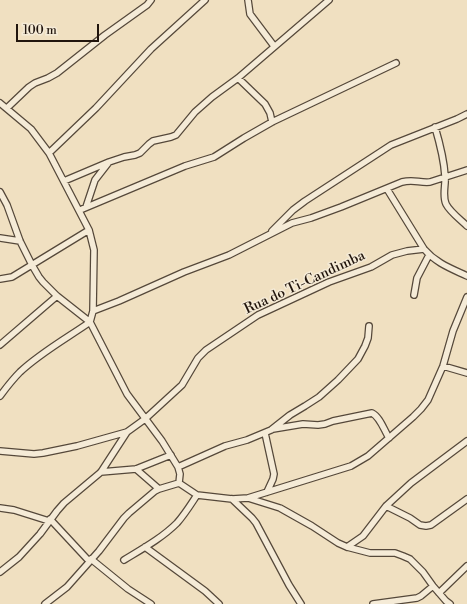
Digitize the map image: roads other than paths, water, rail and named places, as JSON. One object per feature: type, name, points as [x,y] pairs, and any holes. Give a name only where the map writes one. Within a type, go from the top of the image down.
[{"type":"street","points":[[7,108],[34,83],[57,73],[105,35],[147,5],[151,0]]},
{"type":"street","points":[[49,153],[96,108],[151,49],[205,0]]},
{"type":"street","points":[[248,0],[250,14],[274,46]]},
{"type":"street","points":[[64,181],[109,162],[140,153],[149,144],[176,135],[195,112],[212,97],[238,78],[329,0]]},
{"type":"street","points":[[80,210],[185,166],[214,157],[272,122],[396,63]]},
{"type":"street","points":[[238,78],[265,104],[270,113],[272,122]]},
{"type":"street","points":[[0,103],[35,133],[49,153],[80,210],[89,230],[94,250],[93,310],[90,322],[20,372],[0,396]]},
{"type":"street","points":[[269,234],[298,206],[391,145],[467,114]]},
{"type":"street","points":[[435,128],[442,154],[445,177],[445,202],[467,226]]},
{"type":"street","points":[[86,207],[95,180],[109,162]]},
{"type":"street","points":[[93,310],[119,301],[184,272],[229,255],[292,223],[311,218],[409,180],[430,182],[467,170]]},
{"type":"street","points":[[387,189],[429,255],[437,262],[467,276]]},
{"type":"street","points":[[0,192],[7,205],[20,241],[32,265],[43,282],[57,296],[90,322],[127,394],[162,441],[178,466],[180,474],[179,483]]},
{"type":"street","points":[[0,279],[12,277],[89,230]]},
{"type":"street","points":[[0,238],[20,241]]},
{"type":"street","name":"Rua do Ti-Candimba","points":[[0,451],[34,454],[43,453],[77,446],[127,432],[145,419],[182,385],[198,358],[206,350],[258,315],[329,282],[371,267],[392,255],[424,249]]},
{"type":"street","points":[[414,295],[417,278],[429,255]]},
{"type":"street","points":[[0,344],[57,296]]},
{"type":"street","points":[[179,483],[197,495],[232,499],[248,498],[351,466],[368,456],[421,409],[428,400],[443,366],[453,331],[466,300]]},
{"type":"street","points":[[268,431],[290,414],[319,396],[358,359],[368,338],[369,326]]},
{"type":"street","points":[[443,366],[467,373]]},
{"type":"street","points":[[178,466],[225,446],[247,440],[268,431],[303,424],[325,424],[372,413],[377,417],[389,438]]},
{"type":"street","points":[[267,492],[274,474],[268,431]]},
{"type":"street","points":[[0,572],[19,557],[40,534],[64,503],[101,472],[127,432]]},
{"type":"street","points":[[347,547],[363,536],[386,506],[411,483],[467,441]]},
{"type":"street","points":[[101,472],[136,469],[171,456]]},
{"type":"street","points":[[136,469],[159,489]]},
{"type":"street","points":[[45,604],[67,587],[99,551],[129,513],[159,489],[179,483]]},
{"type":"street","points":[[124,560],[167,532],[177,522],[197,495]]},
{"type":"street","points":[[248,498],[280,508],[347,547],[370,553],[395,553],[410,559],[450,604]]},
{"type":"street","points":[[232,499],[256,523],[289,585],[301,604]]},
{"type":"street","points":[[386,506],[410,518],[420,525],[426,526],[431,525],[467,499]]},
{"type":"street","points":[[0,508],[14,510],[50,520],[90,560],[128,589],[151,604]]},
{"type":"street","points":[[145,547],[205,591],[219,604]]},
{"type":"street","points":[[439,593],[467,566]]},
{"type":"street","points":[[373,604],[417,598],[422,596],[433,586]]}]
